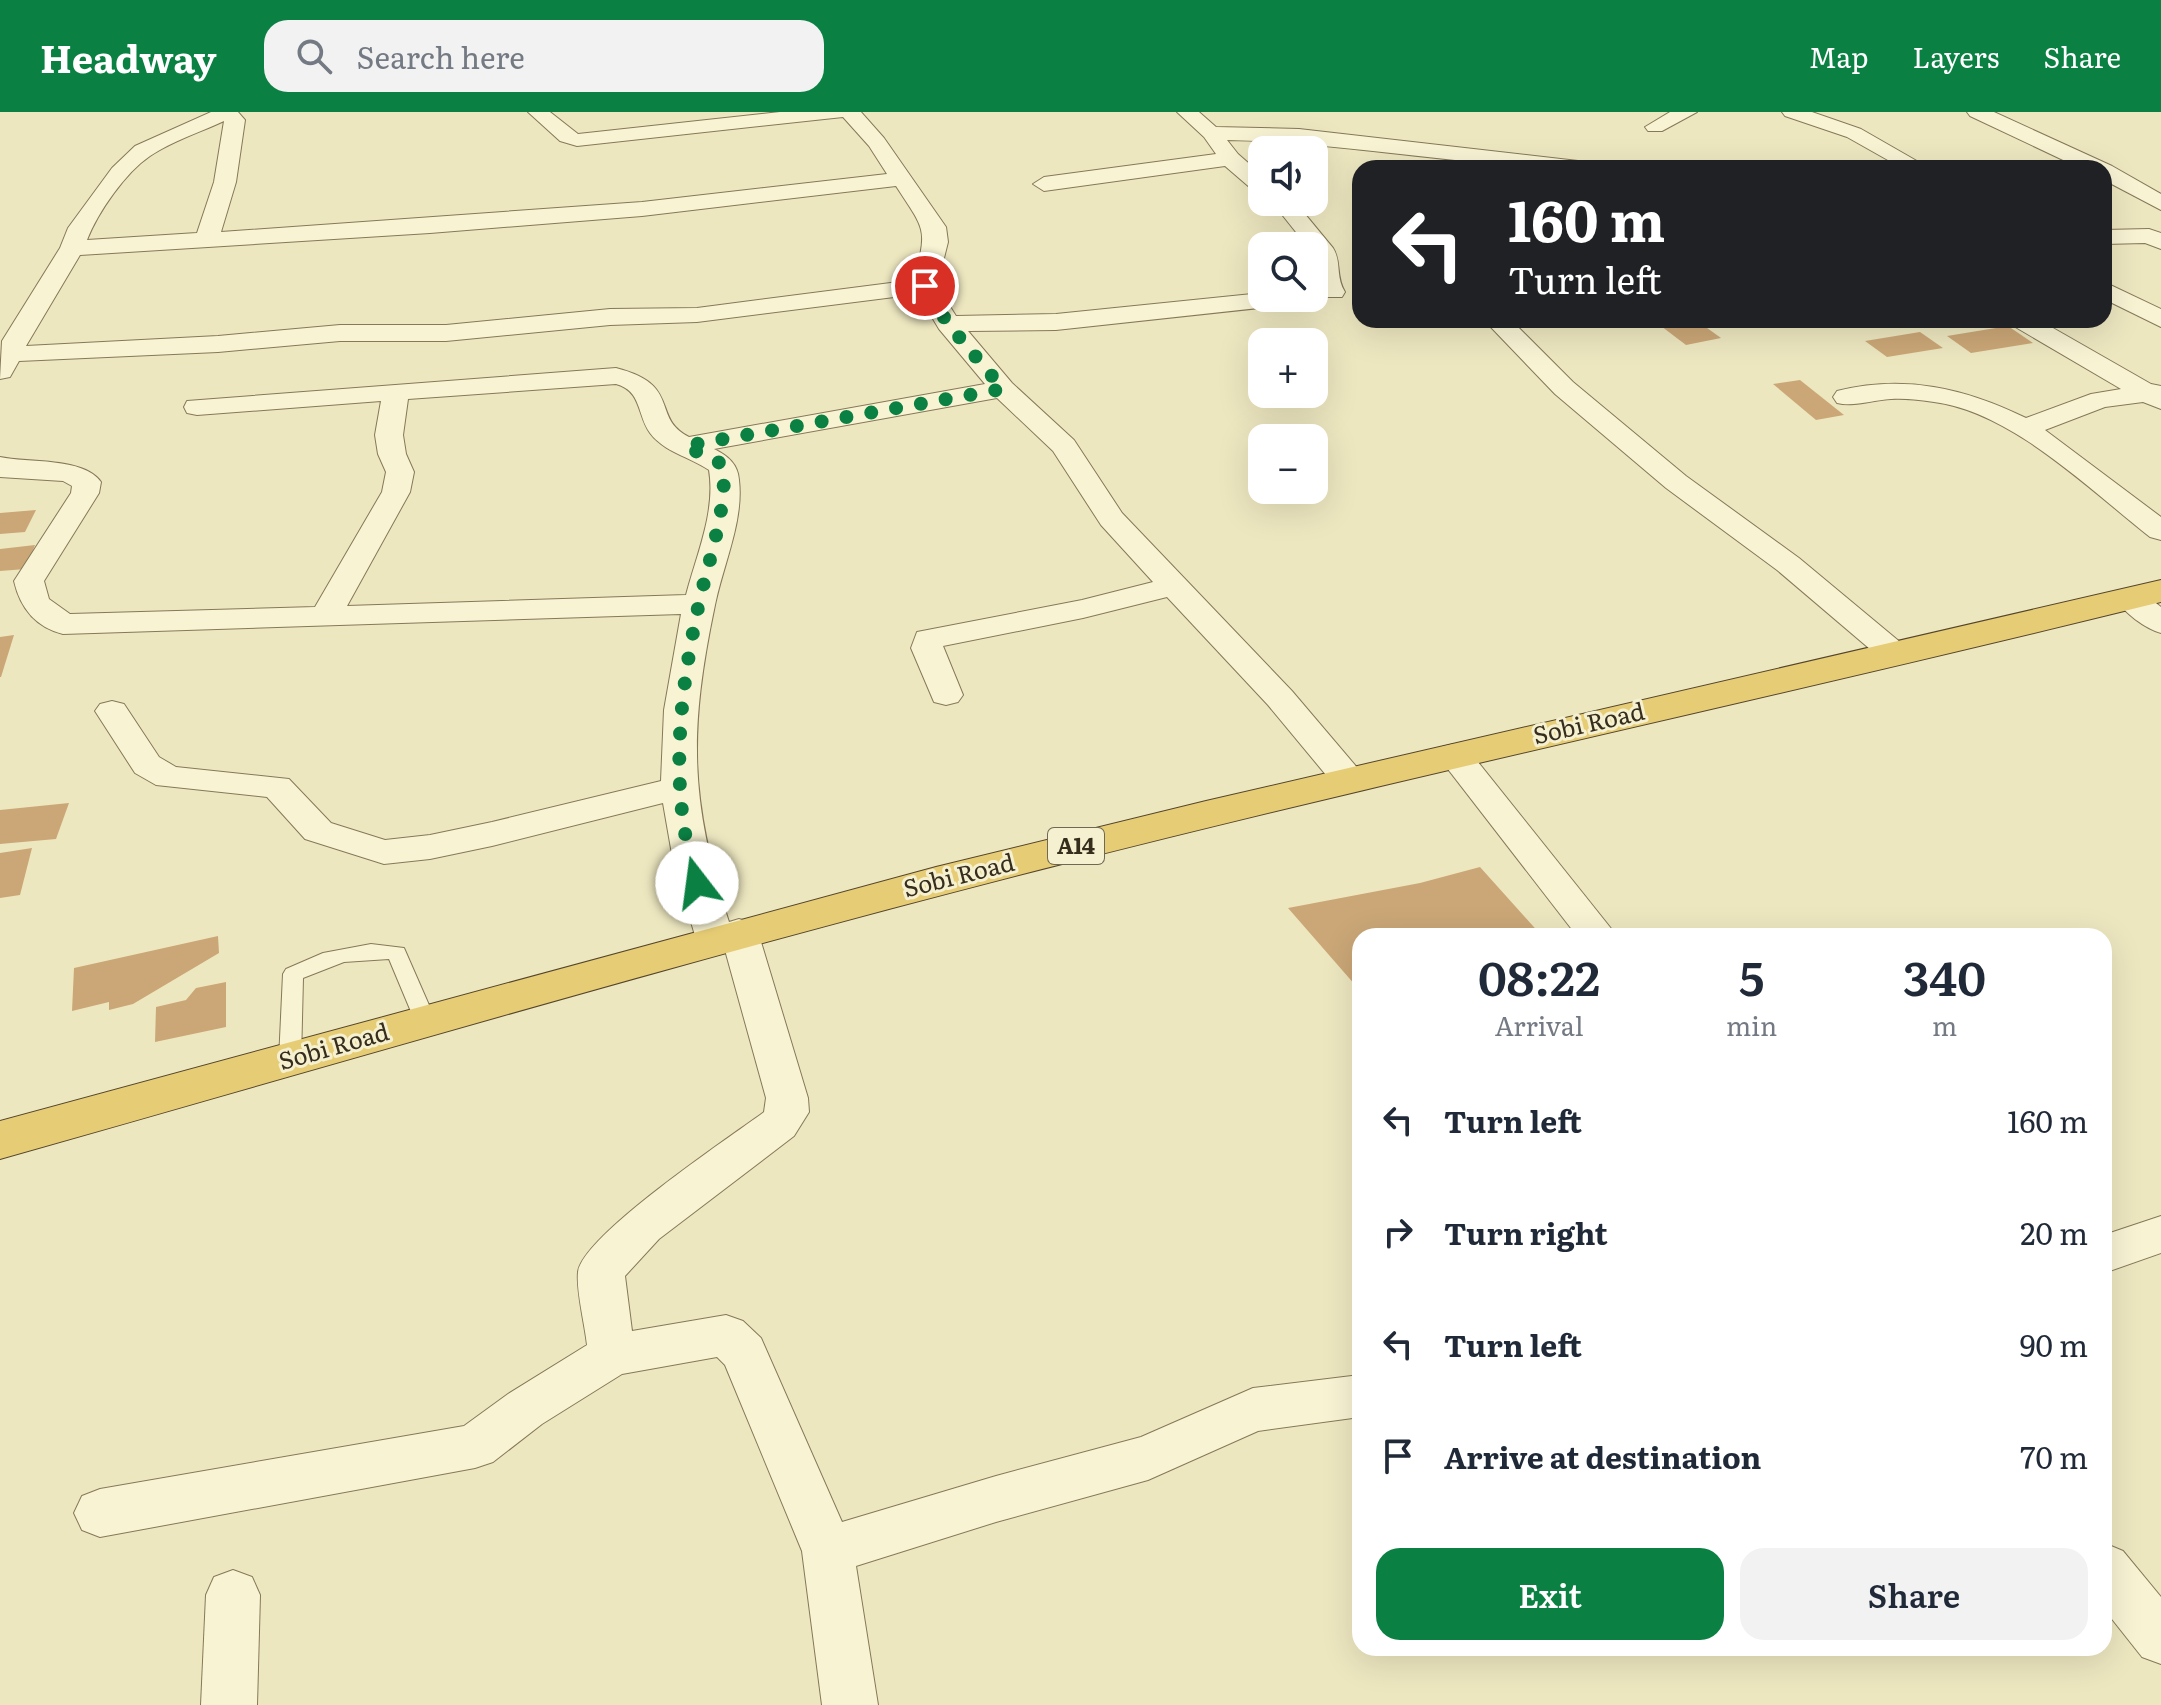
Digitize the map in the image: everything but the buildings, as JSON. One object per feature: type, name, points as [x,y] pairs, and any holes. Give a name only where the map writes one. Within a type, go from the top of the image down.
[{"type":"highway","name":"Sobi Road","points":[[0,1140],[727,936],[1348,779],[1895,654],[2151,604]]},
{"type":"street","points":[[6,352],[72,248],[80,228],[120,173],[143,151],[227,112],[235,120],[230,167],[225,191],[206,241]]},
{"type":"street","points":[[538,112],[567,137],[594,140],[837,112]]},
{"type":"street","points":[[850,112],[877,142],[934,227],[936,242],[925,286],[948,324],[1003,389],[1064,446],[1111,519],[1280,698],[1348,779]]},
{"type":"street","points":[[1187,112],[1211,133],[1230,159],[1248,174]]},
{"type":"street","points":[[1655,127],[1687,112]]},
{"type":"street","points":[[1798,112],[1854,133],[1903,160]]},
{"type":"street","points":[[1977,112],[2080,160]]},
{"type":"street","points":[[1211,133],[1299,135],[1495,160]]},
{"type":"street","points":[[1044,184],[1230,159]]},
{"type":"street","points":[[2112,175],[2161,203]]},
{"type":"street","points":[[2130,184],[2161,177]]},
{"type":"street","points":[[72,248],[642,209],[901,179]]},
{"type":"street","points":[[1295,216],[1308,232]]},
{"type":"street","points":[[2112,237],[2157,235]]},
{"type":"street","points":[[6,352],[218,344],[340,333],[446,333],[610,317],[697,315],[925,286]]},
{"type":"street","points":[[1328,293],[1352,292]]},
{"type":"street","points":[[2112,293],[2161,319]]},
{"type":"street","points":[[948,324],[1056,322],[1248,302]]},
{"type":"street","points":[[1505,328],[1564,388],[1676,482],[1788,564],[1895,654]]},
{"type":"street","points":[[2036,328],[2157,395]]},
{"type":"street","points":[[197,407],[578,377],[631,378],[648,395],[662,431],[720,463],[724,470],[719,525],[699,604],[678,727],[680,788],[688,855],[727,936],[787,1098],[788,1112],[779,1124],[643,1226],[601,1271],[612,1355]]},
{"type":"street","points":[[685,446],[1003,389]]},
{"type":"street","points":[[1846,397],[1890,390],[1941,394],[1993,412],[2026,428],[2088,471],[2161,531]]},
{"type":"street","points":[[325,616],[396,492],[400,472],[392,454],[389,435],[396,392]]},
{"type":"street","points":[[2026,428],[2100,400],[2157,395]]},
{"type":"street","points":[[0,465],[4,469],[69,473],[87,482],[85,493],[29,581],[35,603],[63,624],[699,604]]},
{"type":"street","points":[[946,695],[927,648],[928,639],[1083,609],[1173,586]]},
{"type":"street","points":[[112,711],[147,765],[168,777],[277,787],[318,831],[384,852],[492,834],[680,788]]},
{"type":"street","points":[[1454,755],[1592,928]]},
{"type":"street","points":[[2112,1251],[2161,1234]]},
{"type":"street","points":[[100,1513],[475,1446],[525,1409],[612,1355],[726,1335],[744,1352],[828,1551],[850,1705]]},
{"type":"street","points":[[828,1551],[996,1499],[1148,1458],[1253,1410],[1352,1397]]},
{"type":"street","points":[[2112,1578],[2161,1638]]},
{"type":"street","points":[[229,1705],[233,1595]]},
{"type":"lane","points":[[290,1060],[293,974],[311,964],[376,949],[397,953],[425,1021]]},
{"type":"route","points":[[697,883],[688,855],[680,788],[678,727],[699,604],[719,525],[724,470],[720,463],[700,456],[685,446],[1003,389],[948,324],[925,286]]}]
